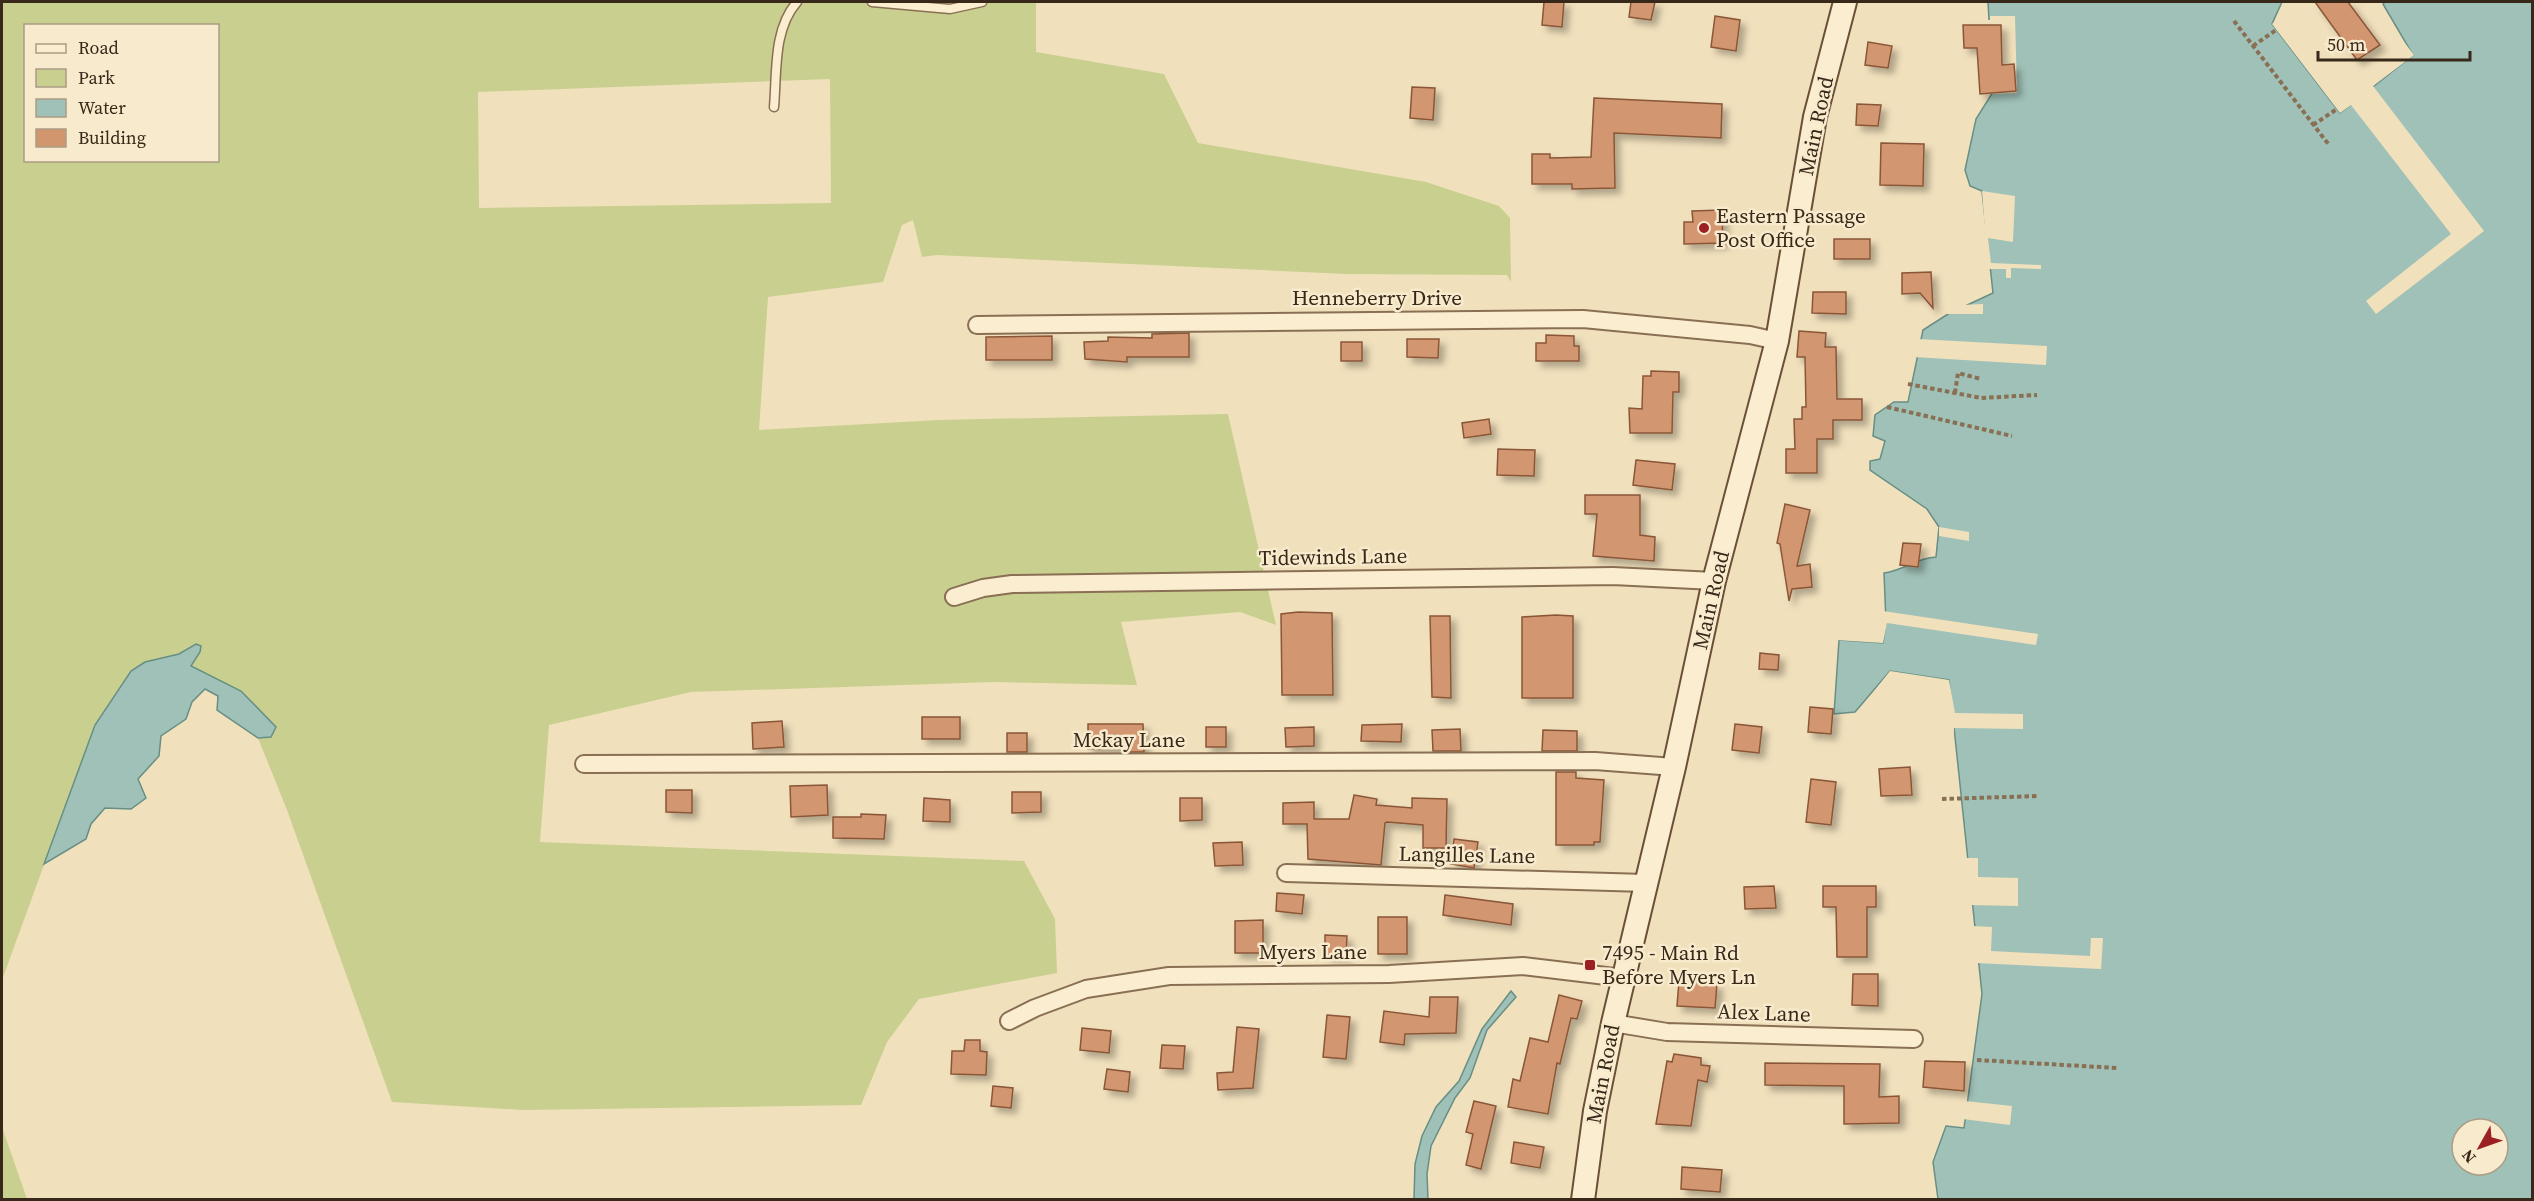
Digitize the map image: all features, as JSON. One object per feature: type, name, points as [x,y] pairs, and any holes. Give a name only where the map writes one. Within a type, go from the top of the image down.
[{"type":"main road","name":"Main Road","points":[[1583,1200],[1595,1111],[1613,1023],[1674,767],[1714,581],[1777,341],[1815,117],[1845,2]]},
{"type":"street","name":"Henneberry Drive","points":[[977,325],[1583,319],[1750,335],[1777,341]]},
{"type":"street","name":"Tidewinds Lane","points":[[954,597],[983,588],[1012,584],[1613,576],[1714,581]]},
{"type":"street","name":"Mckay Lane","points":[[584,764],[1595,761],[1674,767]]},
{"type":"street","name":"Langilles Lane","points":[[1286,873],[1646,884]]},
{"type":"street","name":"Myers Lane","points":[[1010,1021],[1035,1008],[1086,989],[1169,976],[1389,974],[1523,966],[1623,978]]},
{"type":"street","name":"Alex Lane","points":[[1613,1023],[1689,1033],[1914,1038]]},
{"type":"lane","points":[[774,107],[779,42],[787,13],[796,2]]},
{"type":"lane","points":[[872,2],[950,9],[982,2]]},
{"type":"path","points":[[2234,21],[2329,146]]},
{"type":"path","points":[[2253,46],[2276,30]]},
{"type":"path","points":[[2313,125],[2337,109]]},
{"type":"path","points":[[1955,393],[1958,373],[1981,379]]},
{"type":"path","points":[[1908,384],[1981,398],[2037,395]]},
{"type":"path","points":[[1887,407],[2012,436]]},
{"type":"path","points":[[1942,799],[2038,796]]},
{"type":"path","points":[[1977,1060],[2117,1068]]},
{"type":"green space","points":[[2,2],[1036,2],[1036,52],[1164,74],[1198,143],[1426,182],[1499,206],[1510,218],[1511,282],[1507,275],[1346,274],[937,255],[922,257],[913,220],[902,225],[883,282],[768,297],[759,430],[939,420],[1228,414],[1276,625],[1240,612],[1121,622],[1137,685],[994,682],[691,692],[549,725],[540,842],[1024,861],[1055,919],[1057,973],[919,999],[887,1042],[861,1105],[524,1110],[392,1102],[287,810],[258,738],[271,737],[241,691],[190,666],[196,644],[179,654],[145,662],[95,725],[2,980]],"holes":[[[830,79],[831,203],[479,208],[478,92]]]},
{"type":"green space","points":[[2,1127],[27,1199],[2,1199]]},
{"type":"water","points":[[1988,2],[2282,2],[2272,24],[2340,113],[2413,55],[2383,4],[2385,2],[2532,2],[2532,1199],[1938,1199],[1933,1162],[1946,1126],[1964,1128],[1982,994],[1949,680],[1890,671],[1855,712],[1834,714],[1839,640],[1883,643],[1886,623],[1884,573],[1936,557],[1939,527],[1927,509],[1870,470],[1870,461],[1880,459],[1885,441],[1873,436],[1875,415],[1894,402],[1908,402],[1923,330],[1948,314],[1993,293],[1982,191],[1970,186],[1965,170],[1976,119],[1993,92]]},
{"type":"water","points":[[196,644],[201,646],[200,652],[191,666],[241,691],[276,727],[271,737],[258,738],[217,710],[218,696],[205,689],[192,702],[186,719],[161,736],[159,756],[138,779],[146,798],[131,809],[105,808],[91,824],[86,839],[44,864],[95,725],[131,671],[145,662],[179,654]]},
{"type":"water","points":[[1511,991],[1516,997],[1487,1030],[1470,1078],[1455,1098],[1431,1146],[1427,1174],[1428,1199],[1414,1199],[1415,1164],[1422,1136],[1436,1107],[1459,1081],[1482,1029]]},
{"type":"pier","points":[[1990,16],[2015,16],[2017,93],[1989,94],[1986,20],[1990,20]]},
{"type":"pier","points":[[2277,20],[2275,24],[2341,109],[2410,54],[2398,34],[2414,55],[2373,86],[2484,231],[2376,314],[2366,301],[2451,234],[2351,105],[2340,113],[2272,24]]},
{"type":"pier","points":[[1982,191],[2015,196],[2013,242],[1988,238],[1991,263],[2041,265],[2041,269],[2011,268],[2011,278],[2006,278],[2006,269],[1988,269]]},
{"type":"pier","points":[[1983,304],[1983,314],[1943,314],[1962,305]]},
{"type":"pier","points":[[1918,339],[2047,346],[2046,365],[1914,357]]},
{"type":"pier","points":[[1939,527],[1969,532],[1969,541],[1939,536]]},
{"type":"pier","points":[[1883,611],[2038,634],[2036,645],[1887,623],[1883,643],[1836,640],[1839,637],[1881,640]]},
{"type":"pier","points":[[1890,671],[1949,680],[1955,713],[2023,714],[2023,729],[1954,728],[1953,746],[1946,683],[1892,674],[1861,712],[1860,709]]},
{"type":"pier","points":[[1965,858],[1978,858],[1978,877],[2018,878],[2018,906],[1970,905]]},
{"type":"pier","points":[[1972,926],[1992,927],[1991,951],[2090,956],[2091,938],[2103,938],[2101,969],[1976,963]]},
{"type":"pier","points":[[1965,1101],[2012,1106],[2010,1125],[1963,1119]]},
{"type":"building","points":[[1544,2],[1564,2],[1562,27],[1542,25]]},
{"type":"building","points":[[1631,2],[1655,2],[1651,20],[1629,17]]},
{"type":"building","points":[[2315,2],[2348,2],[2380,45],[2357,60]]},
{"type":"building","points":[[1715,16],[1740,20],[1736,51],[1711,47]]},
{"type":"building","points":[[1963,25],[2001,25],[2002,65],[2014,64],[2016,91],[1980,94],[1977,48],[1964,48]]},
{"type":"building","points":[[1868,42],[1892,46],[1888,68],[1865,65]]},
{"type":"building","points":[[1412,87],[1435,88],[1433,120],[1410,118]]},
{"type":"building","points":[[1594,98],[1722,104],[1721,138],[1614,133],[1615,188],[1572,189],[1572,184],[1532,184],[1532,154],[1550,154],[1550,158],[1591,157]]},
{"type":"building","points":[[1857,104],[1881,105],[1878,126],[1856,125]]},
{"type":"building","points":[[1881,143],[1924,144],[1923,186],[1880,185]]},
{"type":"building","points":[[1722,210],[1723,243],[1684,244],[1684,222],[1693,222],[1692,211]]},
{"type":"building","points":[[1834,239],[1870,239],[1870,259],[1834,259]]},
{"type":"building","points":[[1931,272],[1933,308],[1920,293],[1902,294],[1902,273]]},
{"type":"building","points":[[1813,292],[1846,292],[1846,314],[1812,313]]},
{"type":"building","points":[[1799,331],[1826,333],[1825,347],[1836,347],[1837,399],[1862,399],[1862,420],[1833,420],[1833,439],[1817,439],[1817,473],[1786,473],[1786,449],[1795,449],[1794,419],[1802,419],[1802,407],[1806,407],[1805,357],[1797,357]]},
{"type":"building","points":[[1189,333],[1189,357],[1127,357],[1127,362],[1085,359],[1084,342],[1108,341],[1108,337],[1152,338],[1152,334]]},
{"type":"building","points":[[1546,335],[1574,336],[1574,346],[1579,346],[1579,361],[1536,361],[1536,343],[1546,343]]},
{"type":"building","points":[[1052,336],[1052,360],[986,360],[986,337]]},
{"type":"building","points":[[1407,339],[1439,339],[1438,358],[1407,357]]},
{"type":"building","points":[[1341,342],[1362,342],[1362,361],[1341,361]]},
{"type":"building","points":[[1651,371],[1679,372],[1679,392],[1673,392],[1672,433],[1630,433],[1629,408],[1642,409],[1643,376],[1651,376]]},
{"type":"building","points":[[1489,419],[1491,434],[1464,438],[1462,423]]},
{"type":"building","points":[[1498,449],[1535,450],[1534,476],[1497,475]]},
{"type":"building","points":[[1636,460],[1675,464],[1672,490],[1633,485]]},
{"type":"building","points":[[1585,495],[1640,495],[1640,535],[1655,537],[1654,561],[1593,556],[1597,514],[1585,514]]},
{"type":"building","points":[[1785,504],[1810,510],[1797,566],[1810,564],[1812,587],[1792,589],[1789,601],[1780,544],[1777,543]]},
{"type":"building","points":[[1903,543],[1921,544],[1918,567],[1900,565]]},
{"type":"building","points":[[1332,613],[1333,695],[1282,695],[1281,614]]},
{"type":"building","points":[[1430,616],[1450,616],[1451,698],[1432,697]]},
{"type":"building","points":[[1573,616],[1573,698],[1522,698],[1522,617]]},
{"type":"building","points":[[1760,653],[1779,655],[1778,670],[1759,669]]},
{"type":"building","points":[[1810,707],[1833,709],[1831,734],[1808,732]]},
{"type":"building","points":[[922,717],[960,717],[960,739],[922,739]]},
{"type":"building","points":[[782,721],[784,747],[753,749],[752,723]]},
{"type":"building","points":[[1088,724],[1143,724],[1144,752],[1122,752],[1122,748],[1088,749]]},
{"type":"building","points":[[1402,724],[1401,742],[1361,741],[1362,725]]},
{"type":"building","points":[[1735,724],[1762,727],[1759,753],[1732,750]]},
{"type":"building","points":[[1206,727],[1226,727],[1226,747],[1206,747]]},
{"type":"building","points":[[1314,727],[1314,746],[1286,747],[1285,728]]},
{"type":"building","points":[[1460,729],[1461,751],[1433,751],[1432,730]]},
{"type":"building","points":[[1543,730],[1577,731],[1577,751],[1542,751]]},
{"type":"building","points":[[1007,733],[1027,733],[1027,752],[1007,752]]},
{"type":"building","points":[[1910,767],[1912,795],[1881,796],[1879,769]]},
{"type":"building","points":[[1556,772],[1576,772],[1576,778],[1604,780],[1600,842],[1594,842],[1594,845],[1556,845]]},
{"type":"building","points":[[1811,779],[1836,782],[1831,825],[1806,822]]},
{"type":"building","points":[[827,785],[828,815],[791,817],[790,786]]},
{"type":"building","points":[[666,790],[692,790],[692,813],[666,812]]},
{"type":"building","points":[[1012,792],[1041,792],[1041,812],[1012,813]]},
{"type":"building","points":[[1354,795],[1377,799],[1376,805],[1412,808],[1412,798],[1447,799],[1446,848],[1423,848],[1423,825],[1387,822],[1385,823],[1381,865],[1308,859],[1307,824],[1283,824],[1283,803],[1314,802],[1314,819],[1349,819]]},
{"type":"building","points":[[924,798],[950,800],[950,822],[923,821]]},
{"type":"building","points":[[1180,798],[1202,798],[1202,820],[1180,821]]},
{"type":"building","points":[[861,814],[886,815],[884,839],[833,838],[833,817],[861,817]]},
{"type":"building","points":[[1454,839],[1478,842],[1474,868],[1451,864]]},
{"type":"building","points":[[1242,842],[1243,865],[1215,866],[1213,843]]},
{"type":"building","points":[[1774,886],[1776,908],[1745,909],[1744,887]]},
{"type":"building","points":[[1823,886],[1876,886],[1876,907],[1867,907],[1867,957],[1837,957],[1836,907],[1823,907]]},
{"type":"building","points":[[1277,893],[1304,895],[1302,914],[1276,911]]},
{"type":"building","points":[[1445,895],[1513,904],[1511,925],[1443,915]]},
{"type":"building","points":[[1378,917],[1407,917],[1407,954],[1378,954]]},
{"type":"building","points":[[1263,920],[1263,953],[1235,953],[1235,921]]},
{"type":"building","points":[[1325,935],[1347,936],[1346,956],[1325,955]]},
{"type":"building","points":[[1853,974],[1878,974],[1878,1006],[1852,1005]]},
{"type":"building","points":[[1679,981],[1717,984],[1715,1008],[1677,1006]]},
{"type":"building","points":[[1559,995],[1582,1001],[1577,1019],[1571,1018],[1560,1064],[1557,1063],[1548,1114],[1508,1107],[1513,1079],[1520,1081],[1530,1038],[1548,1042]]},
{"type":"building","points":[[1430,997],[1458,997],[1456,1033],[1405,1034],[1404,1045],[1380,1042],[1384,1011],[1429,1017]]},
{"type":"building","points":[[1327,1015],[1350,1017],[1346,1059],[1323,1057]]},
{"type":"building","points":[[1237,1027],[1259,1029],[1253,1088],[1218,1090],[1217,1073],[1233,1072]]},
{"type":"building","points":[[1082,1028],[1111,1031],[1109,1053],[1080,1050]]},
{"type":"building","points":[[965,1040],[980,1040],[980,1051],[987,1052],[986,1075],[951,1074],[952,1051],[964,1051]]},
{"type":"building","points":[[1162,1045],[1185,1046],[1183,1069],[1160,1068]]},
{"type":"building","points":[[1674,1054],[1701,1058],[1701,1065],[1710,1066],[1707,1082],[1698,1080],[1691,1126],[1656,1124],[1667,1061],[1672,1062]]},
{"type":"building","points":[[1925,1061],[1965,1062],[1964,1091],[1923,1087]]},
{"type":"building","points":[[1765,1063],[1880,1064],[1879,1097],[1899,1096],[1899,1123],[1844,1124],[1844,1086],[1765,1085]]},
{"type":"building","points":[[1107,1069],[1130,1072],[1128,1092],[1104,1089]]},
{"type":"building","points":[[993,1086],[1013,1088],[1011,1108],[991,1106]]},
{"type":"building","points":[[1474,1101],[1496,1106],[1481,1169],[1466,1165],[1473,1134],[1466,1132]]},
{"type":"building","points":[[1514,1142],[1544,1147],[1540,1168],[1511,1163]]},
{"type":"building","points":[[1682,1167],[1722,1170],[1720,1192],[1681,1189]]},
{"type":"place","name":"Eastern Passage Post Office","points":[[1704,228]]},
{"type":"place","name":"7495 - Main Rd Before Myers Ln","points":[[1590,965]]}]
